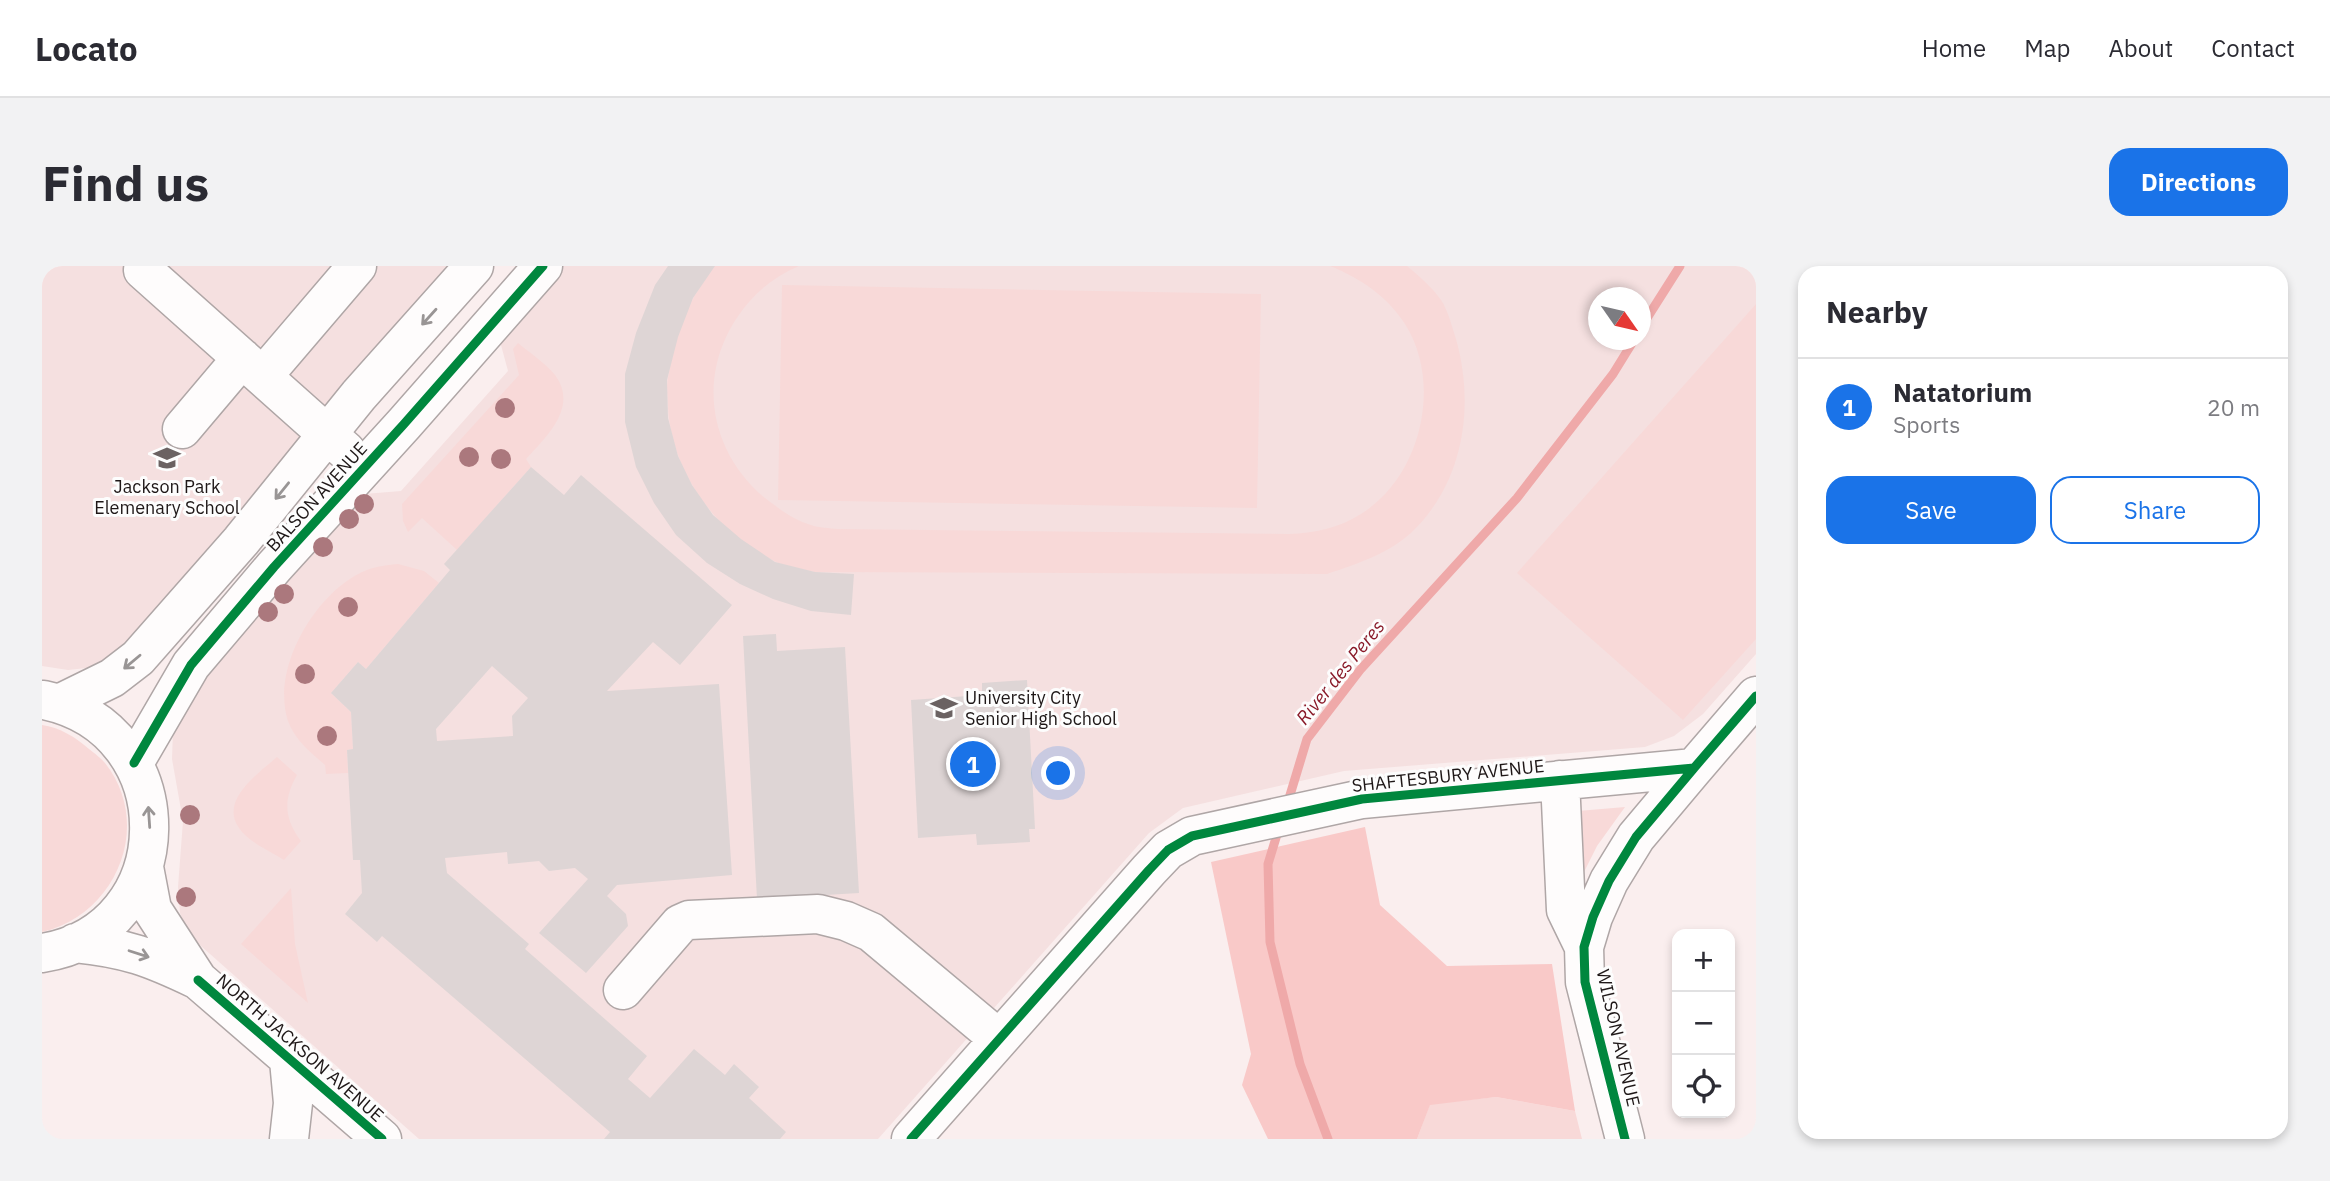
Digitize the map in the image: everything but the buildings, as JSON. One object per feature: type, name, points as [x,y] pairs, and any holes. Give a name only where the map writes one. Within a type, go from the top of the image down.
[{"type":"street","points":[[146,266],[143,270],[365,468]]},
{"type":"street","points":[[182,429],[253,367],[357,266]]},
{"type":"street","name":"BALSON AVENUE","points":[[52,701],[112,678],[138,658],[241,541],[359,395],[474,266]]},
{"type":"street","name":"BALSON AVENUE","points":[[134,763],[191,665],[274,567],[543,266]]},
{"type":"street","points":[[1694,768],[1756,696]]},
{"type":"street","points":[[52,701],[88,716],[111,734],[134,763],[145,788],[150,814],[150,841],[144,867],[133,891],[117,913],[98,930],[59,948]]},
{"type":"street","name":"SHAFTESBURY AVENUE","points":[[911,1139],[1168,850],[1192,836],[1362,799],[1694,768]]},
{"type":"street","name":"WILSON AVENUE","points":[[1625,1139],[1585,982],[1584,947],[1593,917],[1609,881],[1636,837],[1694,768]]},
{"type":"street","name":"WILSON AVENUE","points":[[1560,780],[1566,910],[1584,947]]},
{"type":"street","name":"NORTH JACKSON AVENUE","points":[[144,867],[152,909],[198,980],[382,1139]]},
{"type":"street","points":[[623,990],[680,923],[690,920],[818,914],[846,921],[871,932],[999,1039]]},
{"type":"street","name":"NORTH JACKSON AVENUE","points":[[59,948],[112,947],[135,952],[198,980]]},
{"type":"street","points":[[289,1060],[293,1103],[289,1139]]},
{"type":"shaded area","name":"Jackson Park Elemenary School","points":[[42,266],[457,266],[125,651],[95,667],[68,670],[42,666]]},
{"type":"shaded area","name":"University City Senior High School","points":[[558,266],[1756,266],[1756,654],[1703,714],[1674,736],[1645,747],[1344,771],[1183,808],[1149,833],[878,1139],[419,1139],[201,946],[187,930],[180,913],[178,887],[183,821],[172,759],[173,730],[204,678],[358,498],[364,494],[401,491],[508,371],[498,334]]},
{"type":"shaded area","points":[[715,266],[799,266],[766,286],[748,303],[733,323],[719,357],[714,379],[714,401],[724,444],[748,482],[781,510],[814,526],[838,529],[1289,534],[1326,529],[1353,519],[1382,498],[1399,477],[1411,453],[1420,428],[1424,401],[1423,374],[1416,348],[1398,314],[1372,289],[1330,266],[1407,266],[1441,300],[1462,364],[1464,416],[1461,442],[1454,467],[1443,490],[1430,512],[1412,532],[1382,552],[1327,574],[815,572],[794,568],[774,561],[733,534],[700,497],[677,453],[668,405],[670,368],[689,306]]},
{"type":"shaded area","points":[[782,285],[1261,294],[1257,508],[778,500]]},
{"type":"shaded area","points":[[1756,304],[1756,639],[1683,720],[1517,573]]},
{"type":"shaded area","points":[[518,343],[555,375],[563,399],[557,421],[526,459],[531,467],[457,550],[422,518],[408,532],[403,521],[402,504],[519,375],[513,349]]},
{"type":"shaded area","points":[[398,564],[424,571],[439,583],[366,669],[358,662],[331,693],[351,712],[353,749],[347,750],[348,773],[326,774],[325,765],[299,740],[288,721],[284,701],[291,657],[313,616],[344,583],[366,570]]},
{"type":"shaded area","points":[[42,725],[73,737],[103,761],[119,787],[126,813],[126,839],[120,864],[107,887],[90,907],[68,922],[42,932]]},
{"type":"shaded area","points":[[277,757],[297,775],[289,793],[287,809],[291,824],[301,841],[284,860],[248,838],[234,818],[237,797],[252,779]]},
{"type":"shaded area","points":[[1625,807],[1597,846],[1583,874],[1578,811]]},
{"type":"shaded area","points":[[1365,827],[1380,905],[1447,966],[1552,964],[1575,1111],[1496,1097],[1430,1105],[1417,1139],[1268,1139],[1242,1085],[1251,1054],[1211,862]]},
{"type":"shaded area","points":[[291,888],[295,944],[308,1003],[241,944]]},
{"type":"shaded area","points":[[1496,1097],[1575,1111],[1582,1139],[1417,1139],[1430,1104]]},
{"type":"waterway","name":"River des Peres","points":[[1651,312],[1680,266]]},
{"type":"waterway","name":"River des Peres","points":[[1287,805],[1307,739],[1360,670],[1517,498],[1613,374],[1628,350]]},
{"type":"waterway","name":"River des Peres","points":[[1279,828],[1268,864],[1270,942],[1300,1064],[1328,1139]]},
{"type":"cycle path","points":[[134,763],[191,665],[274,567],[543,266]]},
{"type":"cycle path","points":[[911,1139],[1149,870],[1168,850],[1192,836],[1362,799],[1694,768],[1756,696]]},
{"type":"cycle path","points":[[1625,1139],[1585,982],[1584,947],[1593,917],[1609,881],[1636,837],[1694,768]]},
{"type":"cycle path","points":[[198,980],[382,1139]]},
{"type":"place","name":"Jackson Park Elemenary School","points":[[167,458]]},
{"type":"place","name":"University City Senior High School","points":[[944,708]]},
{"type":"place","name":"Natatorium","points":[[973,764]]}]
